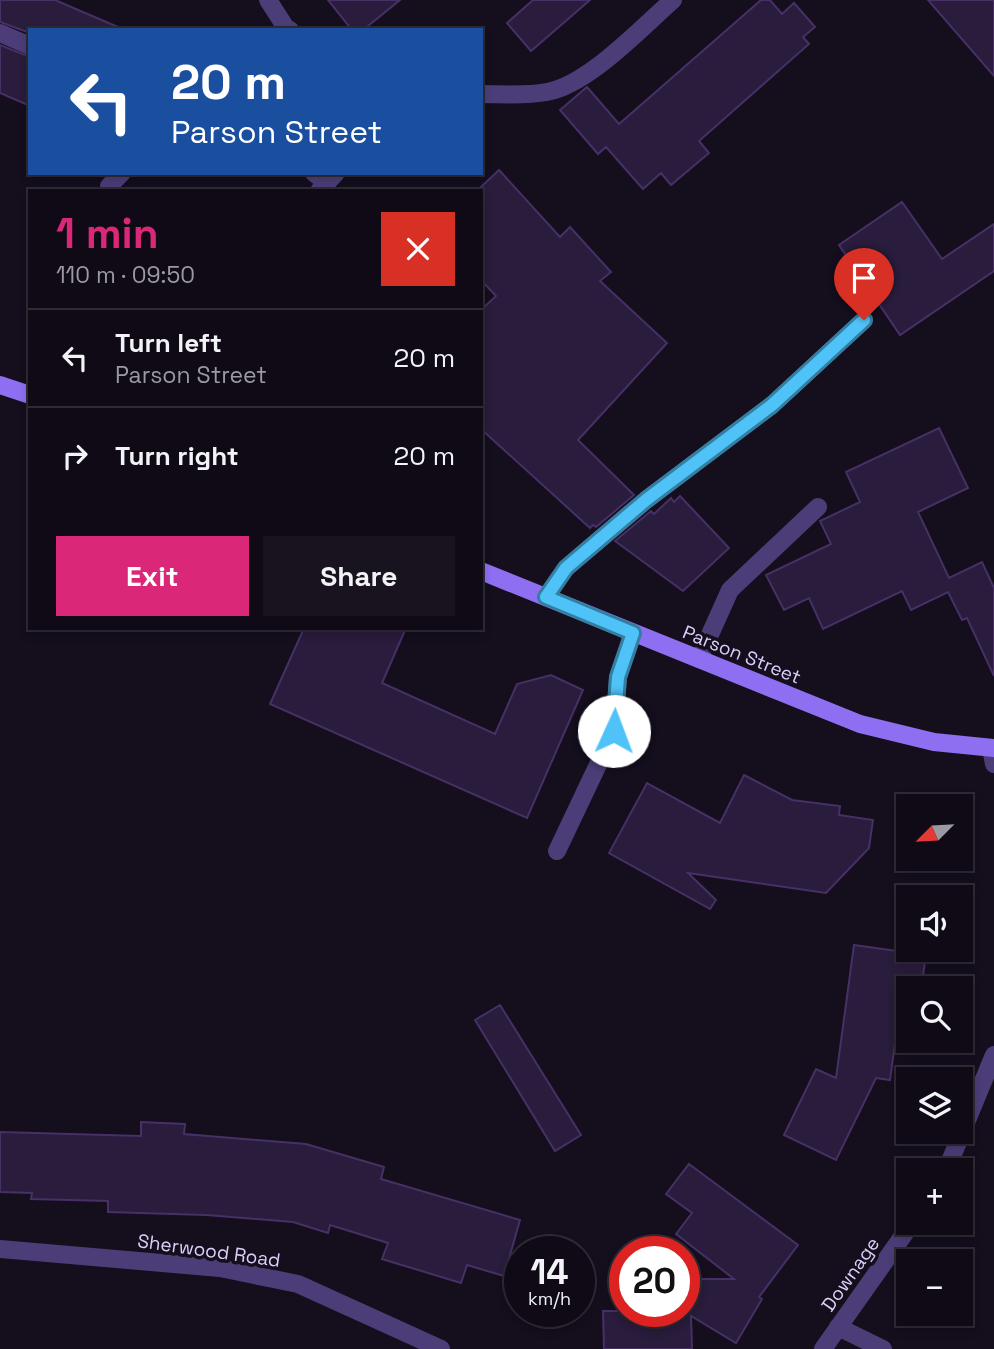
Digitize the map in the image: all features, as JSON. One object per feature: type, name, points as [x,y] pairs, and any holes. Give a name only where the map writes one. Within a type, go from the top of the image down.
[{"type":"main road","points":[[0,384],[28,394]]},
{"type":"main road","name":"Parson Street","points":[[483,572],[860,724],[993,753]]},
{"type":"street","points":[[268,0],[286,28]]},
{"type":"street","points":[[483,94],[546,93],[567,86],[590,72],[673,0]]},
{"type":"street","points":[[0,33],[28,45]]},
{"type":"street","points":[[546,597],[566,568],[646,500],[772,405],[864,320]]},
{"type":"street","points":[[699,659],[730,590],[818,507]]},
{"type":"street","points":[[557,851],[614,731],[618,677],[633,633]]},
{"type":"street","points":[[951,1158],[994,1055]]},
{"type":"street","name":"Downage","points":[[823,1349],[903,1235]]},
{"type":"street","name":"Sherwood Road","points":[[0,1249],[220,1268],[299,1284],[441,1349]]},
{"type":"street","points":[[838,1327],[883,1349]]},
{"type":"building","points":[[0,0],[55,0],[120,28],[28,28],[28,32],[0,22]]},
{"type":"building","points":[[328,0],[400,0],[365,28],[350,28]]},
{"type":"building","points":[[533,0],[590,0],[531,51],[507,23]]},
{"type":"building","points":[[761,0],[770,0],[782,14],[794,3],[815,27],[803,37],[809,44],[699,141],[709,153],[671,185],[661,173],[643,189],[606,147],[598,154],[560,110],[587,87],[619,124]]},
{"type":"building","points":[[928,0],[994,0],[994,76]]},
{"type":"building","points":[[0,45],[28,56],[28,105],[0,93]]},
{"type":"building","points":[[499,170],[560,237],[570,227],[611,272],[600,281],[667,343],[578,440],[634,495],[596,527],[593,525],[590,528],[483,431],[483,308],[496,296],[483,282],[481,187]]},
{"type":"building","points":[[902,202],[942,259],[994,224],[994,271],[900,335],[839,245]]},
{"type":"building","points":[[939,428],[968,488],[918,512],[949,578],[982,562],[994,588],[994,676],[967,618],[962,620],[948,592],[911,610],[902,591],[823,629],[809,598],[784,610],[766,575],[831,544],[820,521],[860,502],[846,472]]},
{"type":"building","points":[[680,496],[729,548],[683,591],[615,541],[651,511],[654,514],[671,498],[674,502]]},
{"type":"building","points":[[303,630],[405,630],[382,683],[495,734],[517,684],[551,675],[583,690],[527,818],[270,704]]},
{"type":"building","points":[[744,775],[792,800],[840,806],[839,815],[873,820],[869,848],[826,893],[688,873],[716,900],[710,909],[609,853],[647,783],[720,823]]},
{"type":"building","points":[[854,945],[896,951],[896,962],[925,962],[923,976],[896,976],[896,1036],[890,1080],[876,1078],[836,1160],[784,1135],[816,1069],[836,1078]]},
{"type":"building","points":[[500,1005],[581,1135],[555,1151],[475,1020]]},
{"type":"building","points":[[141,1122],[185,1124],[184,1134],[306,1144],[384,1167],[381,1179],[520,1220],[515,1236],[504,1236],[504,1276],[467,1265],[461,1283],[382,1259],[388,1243],[330,1225],[328,1233],[293,1222],[206,1215],[108,1212],[108,1201],[31,1199],[32,1193],[0,1192],[0,1132],[141,1136]]},
{"type":"building","points":[[689,1164],[798,1245],[759,1297],[762,1299],[736,1343],[700,1321],[700,1279],[734,1279],[700,1253],[700,1236],[676,1234],[692,1213],[666,1194]]},
{"type":"building","points":[[603,1311],[609,1311],[609,1327],[691,1327],[692,1349],[604,1349]]},
{"type":"route","points":[[614,731],[618,677],[633,633],[546,597],[566,568],[646,500],[772,405],[864,320]]}]
